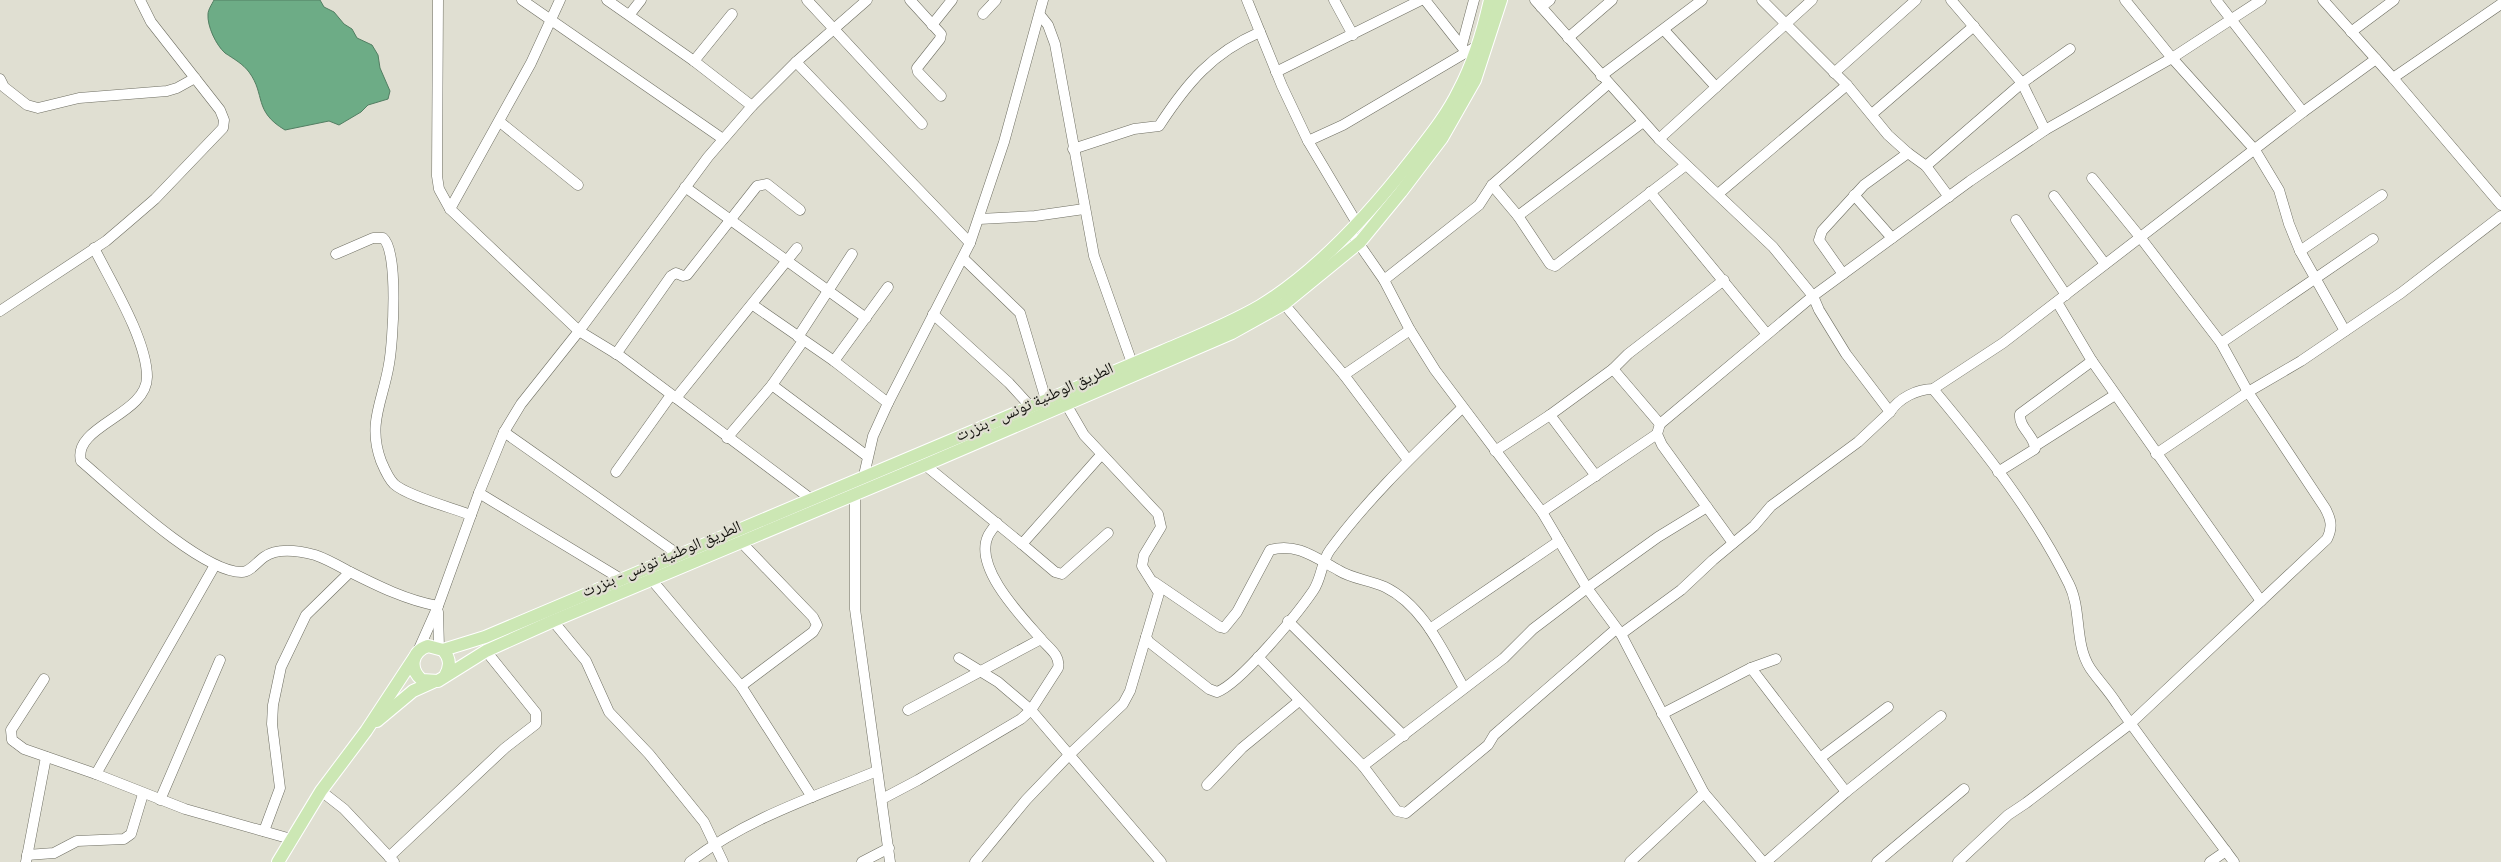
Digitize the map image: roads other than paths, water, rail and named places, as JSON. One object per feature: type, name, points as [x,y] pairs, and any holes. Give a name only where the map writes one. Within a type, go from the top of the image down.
[{"type":"main road","name":"الطريق الوطنية تونس - بنزرت","points":[[441,648],[485,637],[864,475],[1231,322],[1260,306],[1288,287],[1354,228],[1400,175],[1444,116],[1468,73],[1490,0]]},
{"type":"main road","name":"الطريق الوطنية تونس - بنزرت","points":[[445,676],[486,651],[553,621],[925,465],[1232,333],[1284,304],[1360,242],[1401,192],[1451,124],[1484,58],[1501,0]]},
{"type":"main road","points":[[278,862],[321,791],[366,731],[417,654],[428,646],[441,648],[449,659],[450,665],[445,676],[414,691],[366,731]]},
{"type":"main road","points":[[417,654],[415,672],[422,680],[433,682]]},
{"type":"street","points":[[0,311],[106,241],[155,199],[223,128],[224,120],[220,110],[151,22],[140,0]]},
{"type":"street","points":[[438,0],[437,176],[439,189],[450,209],[579,331],[616,354],[811,499]]},
{"type":"street","points":[[522,0],[723,139]]},
{"type":"street","points":[[450,209],[500,122],[552,20],[560,0]]},
{"type":"street","points":[[607,0],[630,14],[694,60],[752,106]]},
{"type":"street","points":[[630,14],[641,0]]},
{"type":"street","points":[[807,0],[922,124]]},
{"type":"street","points":[[417,654],[438,606],[479,493],[504,432],[521,404],[579,331],[723,139],[752,106],[796,62],[867,0]]},
{"type":"street","points":[[910,0],[941,34],[940,39],[916,68],[941,96]]},
{"type":"street","points":[[932,24],[952,0]]},
{"type":"street","points":[[983,14],[996,0]]},
{"type":"street","points":[[890,862],[855,608],[855,494],[864,475],[873,436],[888,403],[933,314],[964,259],[979,219],[1043,0]]},
{"type":"street","points":[[1247,0],[1276,72],[1308,141],[1360,242],[1384,280],[1410,330],[1462,408],[1542,512],[1587,588],[1618,632],[1704,793],[1764,862],[1846,792],[1941,716]]},
{"type":"street","points":[[1334,0],[1353,35]]},
{"type":"street","points":[[1276,72],[1421,0]]},
{"type":"street","points":[[1426,0],[1464,49]]},
{"type":"street","points":[[1464,49],[1474,0]]},
{"type":"street","points":[[1550,0],[1538,3],[1605,80],[1686,165],[1773,247],[1812,296],[1846,354],[1890,412]]},
{"type":"street","points":[[1568,38],[1612,0]]},
{"type":"street","points":[[1384,280],[1479,205],[1492,185],[1605,80],[1702,0]]},
{"type":"street","points":[[1762,0],[1847,85],[1908,153],[1926,166],[1949,197]]},
{"type":"street","points":[[1660,139],[1812,0]]},
{"type":"street","points":[[1834,73],[1916,0]]},
{"type":"street","points":[[1951,0],[2022,83],[2045,130]]},
{"type":"street","points":[[2125,0],[2172,58],[2255,150],[2279,190],[2300,252],[2345,331]]},
{"type":"street","points":[[2216,0],[2303,112]]},
{"type":"street","points":[[1542,512],[1657,434],[1660,424],[1766,333],[1812,296],[1949,197],[2045,130],[2172,58],[2261,0]]},
{"type":"street","points":[[2323,0],[2393,78],[2501,205]]},
{"type":"street","points":[[2351,32],[2394,0]]},
{"type":"street","points":[[2393,78],[2501,4],[2498,0]]},
{"type":"street","points":[[694,60],[732,14]]},
{"type":"street","points":[[1040,15],[1048,25],[1055,44],[1094,256],[1132,363]]},
{"type":"street","points":[[1872,114],[1974,26]]},
{"type":"street","points":[[1664,30],[1716,87]]},
{"type":"street","points":[[1073,149],[1134,129],[1159,126],[1202,70],[1233,44],[1260,32]]},
{"type":"street","points":[[1308,141],[1343,125],[1464,49],[1477,46]]},
{"type":"street","points":[[1926,166],[2022,83],[2070,49]]},
{"type":"street","points":[[1258,657],[1363,766],[1397,811],[1406,813],[1488,745],[1494,736],[1618,632],[1650,615],[1681,590],[1754,526],[1771,506],[1858,442],[1903,399],[1926,389],[1933,389],[2003,342],[2303,112],[2376,60]]},
{"type":"street","points":[[796,62],[970,243]]},
{"type":"street","points":[[0,79],[4,87],[27,105],[38,108],[80,98],[167,91],[195,78]]},
{"type":"street","points":[[1718,194],[1847,85]]},
{"type":"street","points":[[500,122],[578,184]]},
{"type":"street","points":[[1518,216],[1643,122]]},
{"type":"street","points":[[1843,274],[1823,248],[1820,236],[1854,195],[1877,174],[1908,153]]},
{"type":"street","points":[[1492,185],[1518,216],[1550,264],[1555,266],[1686,165]]},
{"type":"street","points":[[1958,862],[2008,815],[2026,804],[2130,724],[2327,539],[2331,522],[2325,508],[2248,392],[2221,343],[2092,178]]},
{"type":"street","points":[[616,354],[671,276],[676,273],[683,276],[687,275],[757,186],[764,184],[800,210]]},
{"type":"street","points":[[685,188],[730,218],[786,262],[866,318]]},
{"type":"street","points":[[1650,192],[1766,333]]},
{"type":"street","points":[[1854,195],[1892,238]]},
{"type":"street","points":[[2300,252],[2382,195]]},
{"type":"street","points":[[2054,196],[2105,264]]},
{"type":"street","points":[[979,219],[1035,216],[1084,209]]},
{"type":"street","points":[[2156,454],[2248,392],[2302,361],[2443,262],[2501,216]]},
{"type":"street","points":[[2016,220],[2061,299],[2092,361],[2261,601]]},
{"type":"street","points":[[336,254],[373,238],[383,238],[389,246],[393,272],[391,352],[375,416],[375,436],[385,470],[394,484],[407,492],[472,515]]},
{"type":"street","points":[[2221,343],[2314,277],[2373,239]]},
{"type":"street","points":[[94,248],[142,346],[147,378],[145,389],[140,397],[106,422],[81,446],[79,453],[81,461],[136,510],[215,566],[241,572],[247,571],[265,556],[278,552],[296,551],[317,556],[417,602],[438,606]]},
{"type":"street","points":[[616,472],[674,397],[753,305],[797,248]]},
{"type":"street","points":[[727,438],[772,385],[852,254]]},
{"type":"street","points":[[964,259],[1020,313],[1046,400]]},
{"type":"street","points":[[1495,452],[1613,369],[1628,354],[1724,280]]},
{"type":"street","points":[[834,362],[888,287]]},
{"type":"street","points":[[1284,304],[1344,375],[1408,460]]},
{"type":"street","points":[[753,305],[888,403]]},
{"type":"street","points":[[933,314],[1009,383],[1030,406]]},
{"type":"street","points":[[1344,375],[1410,330]]},
{"type":"street","points":[[2035,446],[2020,421],[2020,414],[2092,361]]},
{"type":"street","points":[[1613,369],[1660,424]]},
{"type":"street","points":[[772,385],[867,456]]},
{"type":"street","points":[[1933,389],[2035,522],[2070,586],[2076,609],[2082,650],[2090,667],[2130,724],[2234,862]]},
{"type":"street","points":[[1998,472],[2033,451],[2035,446],[2115,394]]},
{"type":"street","points":[[1066,404],[1084,435],[1158,514],[1161,526],[1144,555],[1142,566],[1146,575],[1154,582],[1224,628],[1237,612],[1270,550],[1298,549],[1324,561],[1339,571],[1383,586],[1397,594],[1430,629],[1464,688]]},
{"type":"street","points":[[1146,637],[1149,642],[1189,673],[1217,692],[1231,684],[1258,657],[1314,590],[1330,550],[1367,504],[1408,460],[1462,408]]},
{"type":"street","points":[[1550,415],[1596,476]]},
{"type":"street","points":[[504,432],[679,555]]},
{"type":"street","points":[[1657,434],[1662,445],[1733,543]]},
{"type":"street","points":[[1022,544],[1102,455]]},
{"type":"street","points":[[925,465],[1056,572],[1062,574],[1108,533]]},
{"type":"street","points":[[479,493],[621,579]]},
{"type":"street","points":[[1363,766],[1504,658],[1533,630],[1587,588],[1658,537],[1707,507]]},
{"type":"street","points":[[882,799],[992,737],[1031,710],[1059,665],[1057,656],[1041,639],[990,572],[986,561],[987,537],[997,523]]},
{"type":"street","points":[[1430,629],[1559,541]]},
{"type":"street","points":[[741,542],[813,616],[817,625],[813,632],[741,686]]},
{"type":"street","points":[[96,774],[215,566]]},
{"type":"street","points":[[264,831],[278,798],[280,788],[272,724],[273,705],[281,667],[306,615],[350,572]]},
{"type":"street","points":[[651,579],[741,686],[812,797]]},
{"type":"street","points":[[975,862],[1026,800],[1070,754],[1124,704],[1130,691],[1158,594],[1154,582]]},
{"type":"street","points":[[438,606],[441,648]]},
{"type":"street","points":[[553,621],[586,661],[609,712],[649,754],[704,822],[723,862]]},
{"type":"street","points":[[1288,621],[1404,736]]},
{"type":"street","points":[[908,710],[1041,639]]},
{"type":"street","points":[[321,791],[344,809],[391,859],[505,748],[536,724],[536,712],[486,651]]},
{"type":"street","points":[[959,658],[998,682],[1031,710],[1161,862]]},
{"type":"street","points":[[1662,714],[1751,668],[1776,659]]},
{"type":"street","points":[[160,800],[220,660]]},
{"type":"street","points":[[1751,668],[1846,792]]},
{"type":"street","points":[[44,679],[16,721],[10,734],[16,745],[160,800],[291,839]]},
{"type":"street","points":[[1207,785],[1242,748],[1299,701]]},
{"type":"street","points":[[1820,758],[1888,707]]},
{"type":"street","points":[[46,757],[27,859],[54,853],[78,841],[124,839],[131,834],[143,794]]},
{"type":"street","points":[[690,862],[715,843],[780,809],[877,771]]},
{"type":"street","points":[[1877,862],[1964,789]]},
{"type":"street","points":[[1630,862],[1704,793]]},
{"type":"street","points":[[862,862],[889,848]]},
{"type":"street","points":[[2210,862],[2226,851]]}]
